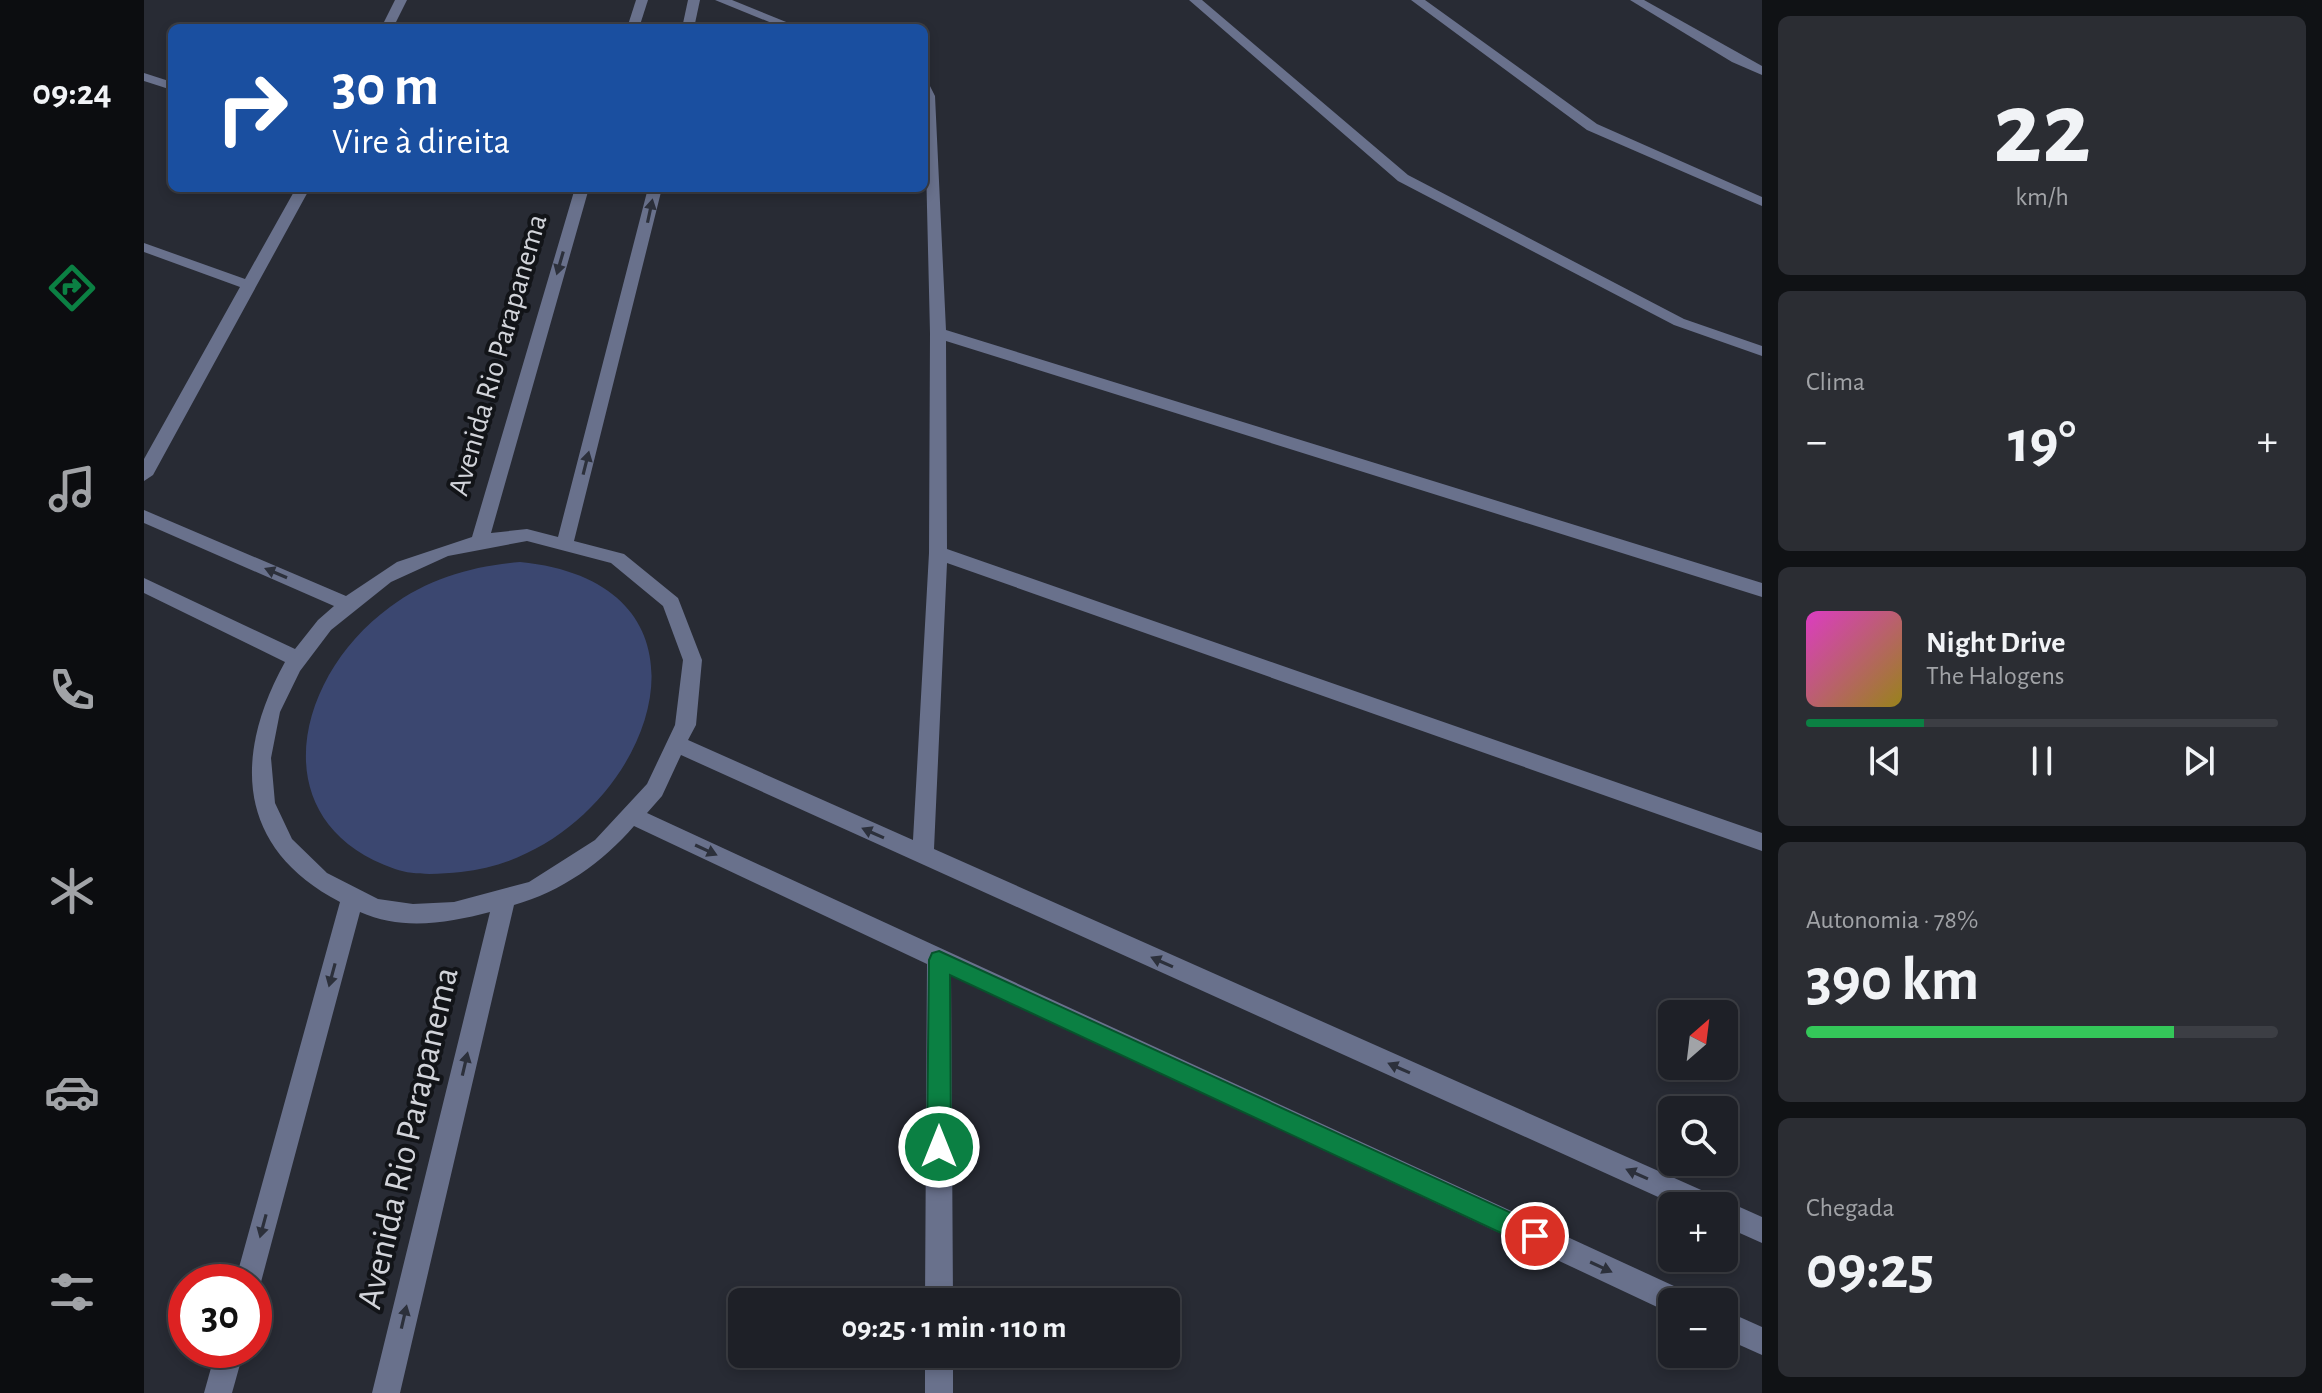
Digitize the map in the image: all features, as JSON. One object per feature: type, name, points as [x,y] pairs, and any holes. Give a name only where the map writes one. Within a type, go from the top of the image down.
[{"type":"street","points":[[389,24],[401,0]]},
{"type":"street","points":[[634,24],[642,0]]},
{"type":"street","points":[[689,24],[694,0]]},
{"type":"street","points":[[721,0],[784,24]]},
{"type":"street","points":[[1195,0],[1403,178],[1679,322],[1762,351]]},
{"type":"street","points":[[1417,0],[1592,127],[1762,202]]},
{"type":"street","points":[[1636,0],[1762,71]]},
{"type":"street","points":[[144,77],[168,85]]},
{"type":"street","points":[[923,856],[938,553],[938,333],[928,94]]},
{"type":"street","points":[[144,475],[301,192]]},
{"type":"street","name":"Avenida Rio Parapanema","points":[[480,540],[581,192]]},
{"type":"street","points":[[566,539],[654,192]]},
{"type":"street","points":[[144,247],[248,285]]},
{"type":"street","points":[[938,333],[1762,590]]},
{"type":"street","points":[[144,516],[348,604]]},
{"type":"street","points":[[527,535],[566,539],[603,549],[634,567],[660,589],[679,617],[690,649],[693,685],[688,723],[650,801],[617,836],[577,868],[530,893],[479,909],[426,915],[377,909],[334,893],[300,868],[276,837],[263,801],[260,762],[266,723],[281,685],[297,659],[331,618],[403,566],[443,549],[480,540],[527,535]]},
{"type":"street","points":[[938,553],[1762,842]]},
{"type":"street","points":[[144,585],[297,659]]},
{"type":"street","points":[[679,745],[1677,1192]]},
{"type":"street","points":[[635,817],[1658,1293]]},
{"type":"street","points":[[253,1264],[352,900]]},
{"type":"street","name":"Avenida Rio Parapanema","points":[[386,1393],[504,901]]},
{"type":"street","points":[[939,960],[939,1288]]},
{"type":"street","points":[[1738,1219],[1762,1230]]},
{"type":"street","points":[[1738,1330],[1762,1341]]},
{"type":"street","points":[[218,1393],[225,1368]]},
{"type":"street","points":[[939,1368],[939,1393]]},
{"type":"shaded area","points":[[520,562],[592,581],[635,618],[651,665],[645,719],[620,772],[578,819],[524,854],[461,872],[419,874],[395,869],[352,847],[324,818],[309,784],[306,746],[314,708],[332,670],[357,636],[390,607],[420,588],[452,575]]},
{"type":"route","points":[[939,1147],[939,960],[1535,1236]]}]
